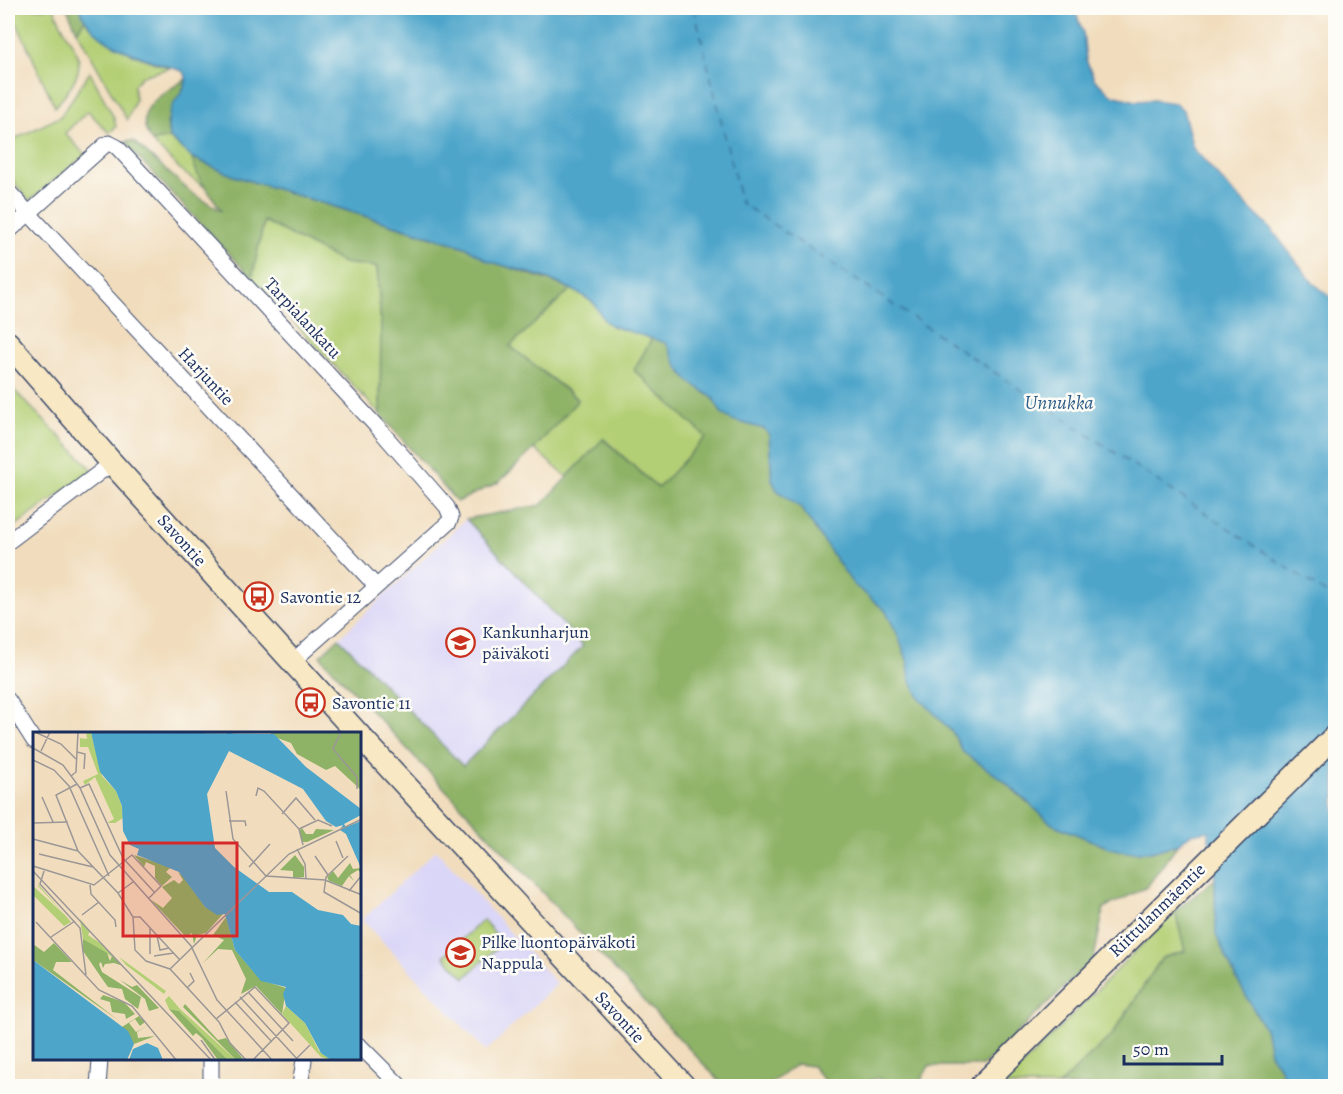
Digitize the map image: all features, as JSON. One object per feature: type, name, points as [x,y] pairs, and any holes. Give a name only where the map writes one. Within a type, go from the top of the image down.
[{"type":"street","name":"Tarpialankatu","points":[[28,214],[105,145],[109,143],[117,147],[387,438],[447,507],[451,517],[449,522],[376,586]]},
{"type":"street","name":"Harjuntie","points":[[8,191],[376,586]]},
{"type":"street","points":[[8,232],[28,214]]},
{"type":"street","name":"Savontie","points":[[8,343],[112,464],[356,732]]},
{"type":"street","points":[[8,542],[112,464]]},
{"type":"street","points":[[293,662],[376,586]]},
{"type":"street","points":[[8,700],[33,739]]},
{"type":"street","name":"Riittulanmäentie","points":[[981,1086],[1335,735]]},
{"type":"street","name":"Savontie","points":[[362,738],[684,1086]]},
{"type":"street","points":[[362,1048],[400,1086]]},
{"type":"street","points":[[98,1086],[100,1061]]},
{"type":"street","points":[[211,1061],[211,1086]]},
{"type":"street","points":[[300,1086],[304,1061]]},
{"type":"shaded area","name":"Kankunharjun päiväkoti","points":[[466,519],[583,646],[463,766],[339,638]]},
{"type":"shaded area","name":"Pilke luontopäiväkoti Nappula","points":[[436,850],[557,984],[486,1051],[362,920]]},
{"type":"green space","points":[[10,8],[54,8],[74,48],[79,67],[76,77],[55,107]]},
{"type":"green space","points":[[67,8],[80,8],[85,19],[77,31]]},
{"type":"green space","points":[[85,19],[88,25],[131,54],[170,68],[142,76],[134,85],[135,101],[127,120],[77,31]]},
{"type":"green space","points":[[90,72],[114,118],[116,127],[109,133],[88,111],[65,133],[85,155],[29,201],[8,174],[8,142],[60,117]]},
{"type":"green space","points":[[188,78],[167,122],[169,138],[152,142],[144,120],[147,111],[160,96]]},
{"type":"green space","points":[[169,138],[191,157],[206,188],[184,173],[152,142]]},
{"type":"green space","points":[[126,141],[133,141],[193,194],[222,211],[199,178],[191,157],[234,176],[468,248],[492,261],[571,289],[510,346],[578,400],[534,449],[499,482],[457,502],[380,414],[381,326],[377,267],[344,263],[264,221],[252,278],[132,151]]},
{"type":"green space","points":[[264,220],[344,263],[377,267],[381,326],[380,414],[252,278]]},
{"type":"green space","points":[[571,289],[593,302],[605,321],[612,326],[652,338],[634,370],[707,437],[658,488],[604,439],[567,477],[534,449],[578,399],[510,346]]},
{"type":"green space","points":[[652,338],[666,343],[690,382],[713,398],[722,414],[764,429],[769,434],[772,480],[777,490],[800,507],[853,583],[885,610],[897,633],[908,662],[910,679],[919,697],[953,733],[963,752],[1003,780],[1027,803],[1151,852],[1178,844],[1147,887],[1104,908],[1094,958],[983,1066],[929,1066],[918,1086],[891,1086],[877,1078],[868,1081],[867,1086],[829,1086],[812,1066],[797,1064],[767,1086],[724,1086],[320,656],[339,638],[463,766],[583,646],[466,519],[541,505],[603,439],[658,488],[706,437],[634,370]]},
{"type":"green space","points":[[8,384],[93,470],[8,531]]},
{"type":"green space","points":[[1215,879],[1216,935],[1236,978],[1266,1031],[1270,1053],[1285,1080],[1284,1086],[1058,1086],[1112,1035],[1162,958],[1185,951],[1175,911]]},
{"type":"green space","points":[[1175,911],[1185,951],[1162,958],[1112,1035],[1058,1086],[1002,1086]]},
{"type":"green space","points":[[483,920],[503,942],[465,978],[444,956]]},
{"type":"water","name":"Unnukka","points":[[80,8],[1074,8],[1083,32],[1086,60],[1095,80],[1112,95],[1136,101],[1153,100],[1175,103],[1183,110],[1193,148],[1227,186],[1272,230],[1313,283],[1335,300],[1335,1086],[1284,1086],[1285,1080],[1270,1053],[1266,1031],[1236,978],[1216,935],[1215,879],[1208,831],[1191,834],[1178,844],[1151,852],[1125,852],[1107,847],[1052,824],[1003,780],[963,752],[953,733],[919,697],[910,679],[908,662],[897,633],[885,610],[853,584],[800,507],[777,490],[772,480],[769,434],[764,429],[732,420],[722,414],[713,398],[690,382],[679,369],[666,343],[612,326],[605,321],[593,302],[546,278],[488,261],[468,248],[447,241],[234,176],[191,157],[169,137],[168,130],[171,109],[185,86],[184,72],[124,50],[109,42],[96,33],[86,21]]},
{"type":"ferry route","points":[[694,8],[741,203],[1336,600]]},
{"type":"place","name":"Savontie 12","points":[[259,597]]},
{"type":"place","name":"Kankunharjun päiväkoti","points":[[461,642]]},
{"type":"place","name":"Savontie 11","points":[[311,703]]},
{"type":"place","name":"Pilke luontopäiväkoti Nappula","points":[[460,952]]}]
